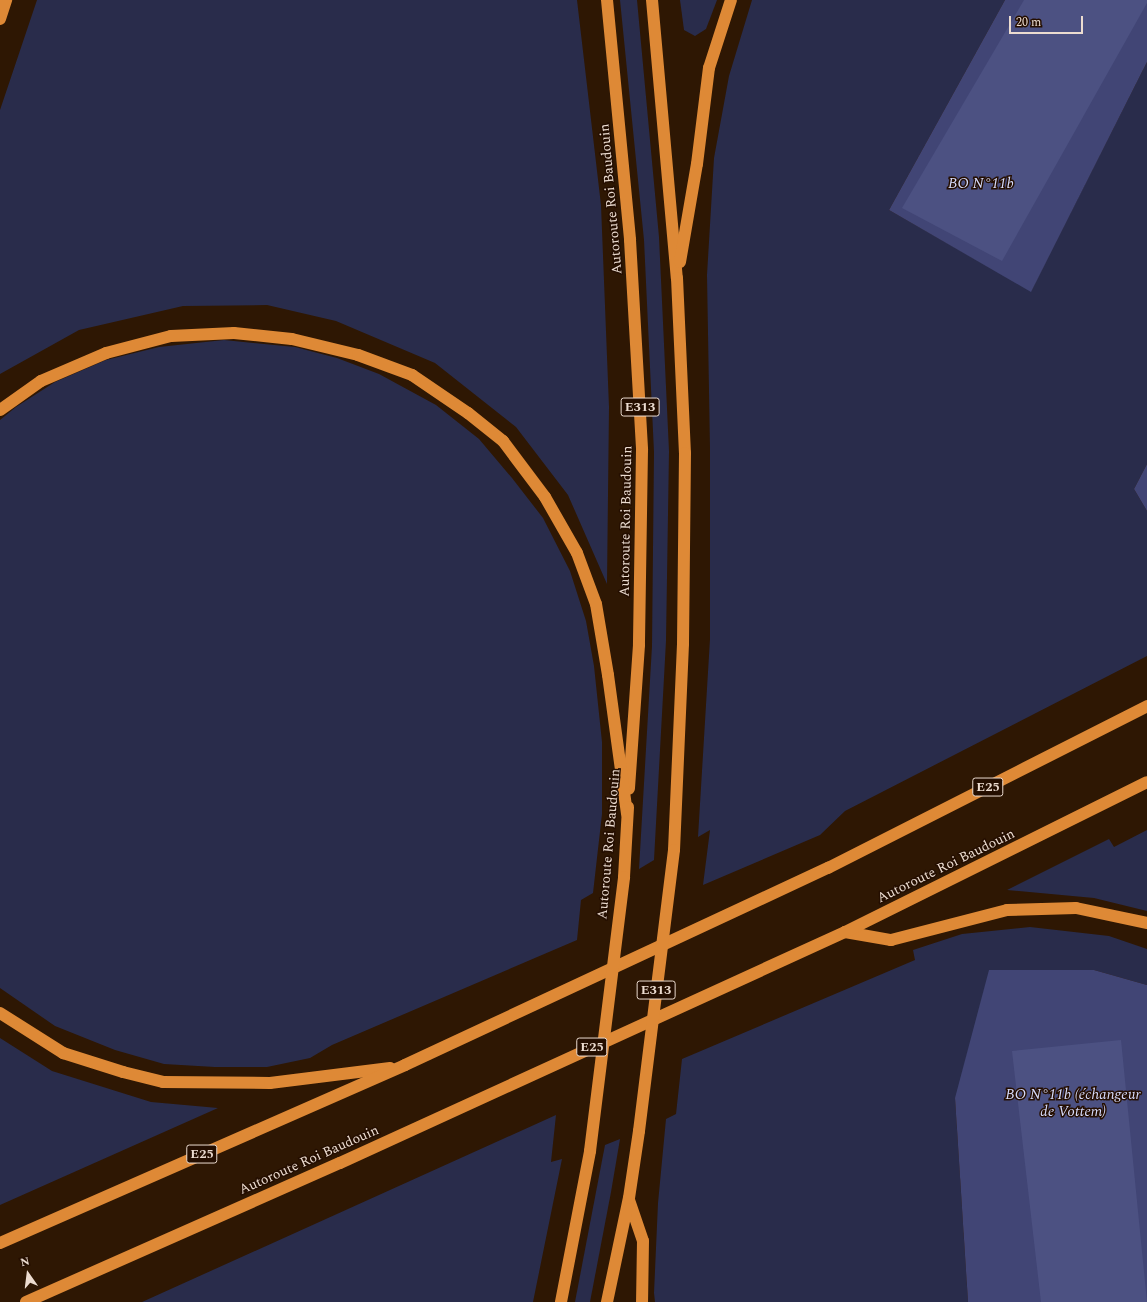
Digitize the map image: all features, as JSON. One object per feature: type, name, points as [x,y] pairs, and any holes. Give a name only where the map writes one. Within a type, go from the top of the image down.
[{"type":"highway","points":[[0,19],[6,0]]},
{"type":"highway","name":"Autoroute Roi Baudouin","points":[[561,1302],[590,1151],[624,877],[639,646],[642,450],[630,240],[607,0]]},
{"type":"highway","name":"E313","points":[[607,1302],[629,1198],[639,1131],[674,850],[683,644],[685,452],[677,278],[652,0]]},
{"type":"highway","points":[[677,278],[697,164],[709,68],[731,0]]},
{"type":"highway","points":[[0,410],[41,381],[106,353],[171,336],[234,333],[292,339],[358,355],[412,375],[468,413],[503,441],[545,497],[577,553],[596,604],[628,814]]},
{"type":"highway","name":"E25","points":[[0,1243],[405,1065],[828,868],[1147,706]]},
{"type":"highway","name":"Autoroute Roi Baudouin","points":[[26,1302],[333,1166],[844,932],[1147,782]]},
{"type":"highway","points":[[844,932],[891,940],[1007,910],[1076,908],[1147,923]]},
{"type":"highway","points":[[0,1013],[63,1053],[123,1072],[163,1082],[270,1083],[405,1065]]},
{"type":"highway","points":[[629,1198],[643,1241],[642,1302]]},
{"type":"shaded area","points":[[37,0],[577,0],[601,205],[609,407],[607,584],[568,495],[516,427],[435,363],[336,321],[267,305],[183,306],[79,330],[0,374],[0,110]]},
{"type":"shaded area","points":[[620,0],[637,0],[659,237],[669,451],[666,641],[654,860],[639,869],[652,646],[654,452],[644,240]]},
{"type":"shaded area","points":[[680,0],[717,0],[706,29],[695,36],[684,30]]},
{"type":"shaded area","points":[[752,0],[1005,0],[889,210],[1031,291],[1147,62],[1147,464],[1134,489],[1147,511],[1147,656],[845,811],[820,835],[703,885],[710,830],[698,837],[710,639],[710,449],[707,275],[714,158],[729,76]]},
{"type":"shaded area","name":"BO N°11b","points":[[1005,0],[1147,0],[1147,62],[1031,292],[889,210]]},
{"type":"shaded area","points":[[224,340],[295,347],[337,358],[379,374],[436,405],[479,439],[543,518],[570,571],[586,621],[594,666],[602,742],[602,814],[593,893],[581,900],[577,940],[332,1045],[310,1058],[267,1067],[215,1067],[164,1064],[115,1050],[55,1026],[0,988],[0,420],[16,407],[55,382],[106,360],[159,347]]},
{"type":"shaded area","points":[[1147,464],[1147,511],[1134,489]]},
{"type":"shaded area","points":[[1147,830],[1147,911],[1094,898],[1007,890],[1109,839],[1114,847]]},
{"type":"shaded area","points":[[1030,927],[1109,936],[1147,949],[1147,985],[1094,970],[955,1098],[968,1302],[655,1302],[654,1293],[658,1203],[666,1119],[676,1114],[682,1059],[915,960],[913,950],[962,934]]},
{"type":"shaded area","points":[[989,970],[1094,970],[1147,985],[1147,1302],[968,1302],[955,1098]]},
{"type":"shaded area","points":[[0,1038],[52,1071],[151,1102],[218,1108],[0,1205]]},
{"type":"shaded area","points":[[556,1115],[551,1162],[562,1159],[533,1302],[142,1302]]},
{"type":"shaded area","points":[[620,1139],[590,1302],[575,1302],[605,1145]]},
{"type":"water","name":"BO N°11b","points":[[1024,0],[1147,0],[1147,3],[1002,261],[902,208]]},
{"type":"water","name":"BO N°11b (échangeur de Vottem)","points":[[1121,1040],[1147,1302],[1041,1302],[1012,1051]]}]
